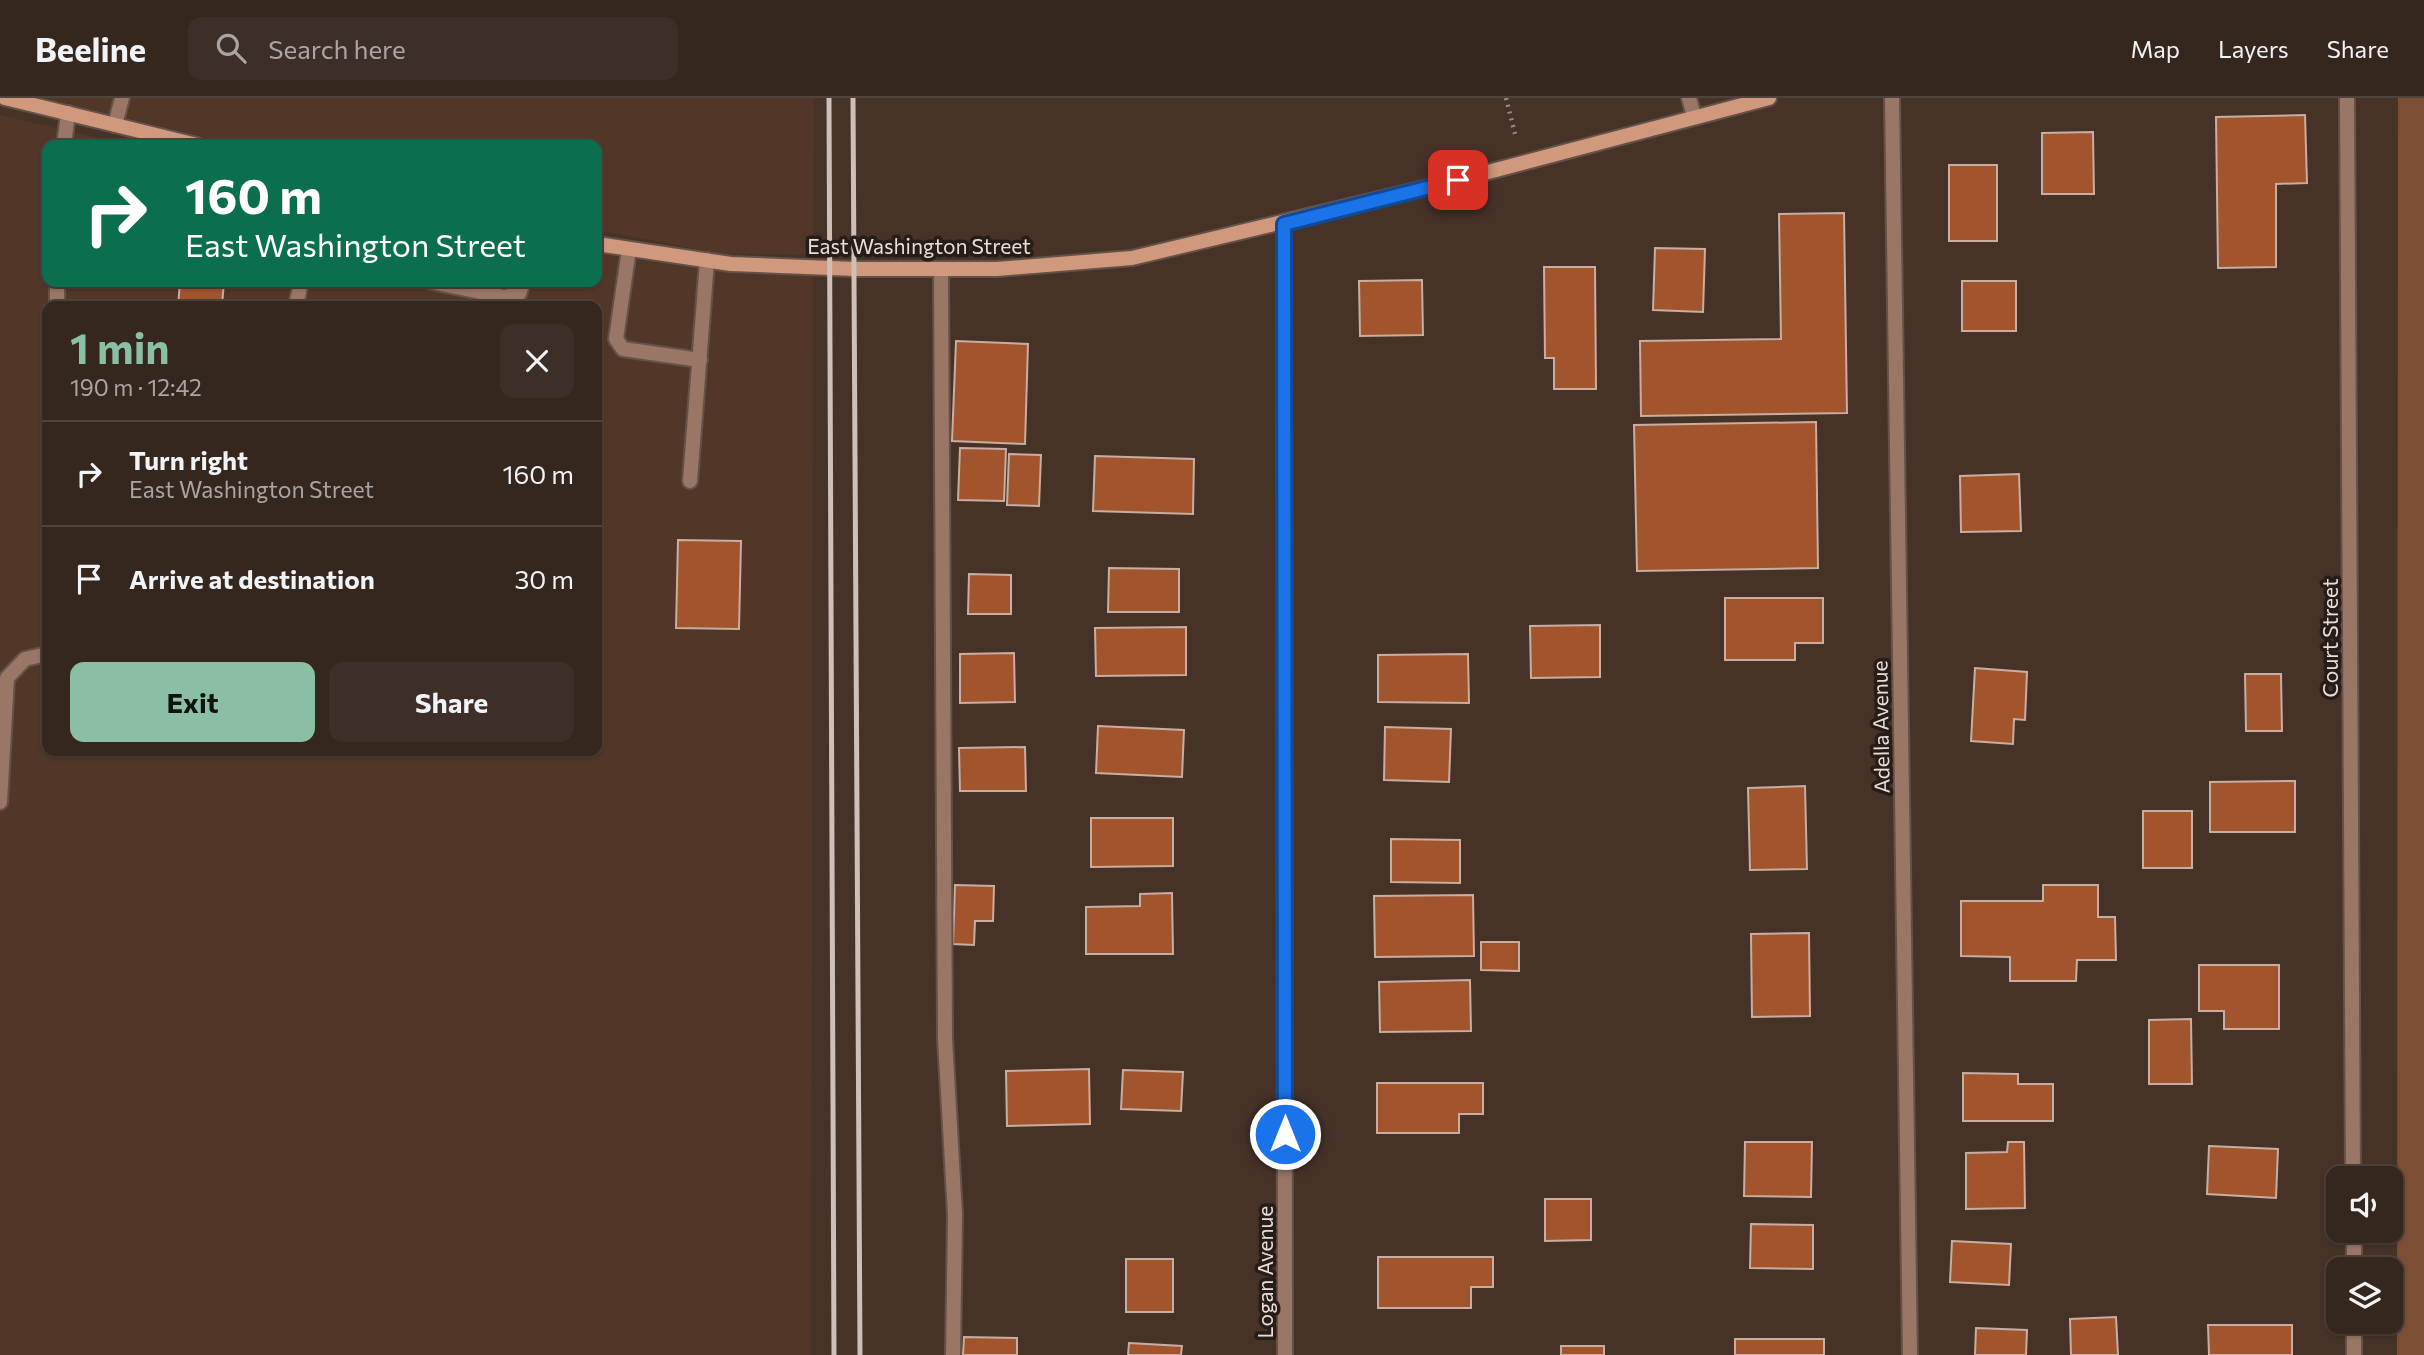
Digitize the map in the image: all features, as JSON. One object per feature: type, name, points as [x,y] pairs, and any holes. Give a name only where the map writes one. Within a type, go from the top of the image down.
[{"type":"street","points":[[5,98],[176,140]]},
{"type":"street","points":[[115,125],[122,98]]},
{"type":"street","points":[[1689,98],[1694,116]]},
{"type":"street","name":"East Washington Street","points":[[602,245],[707,260],[855,269],[997,269],[1132,258],[1284,224],[1769,98]]},
{"type":"street","name":"Adella Avenue","points":[[1892,98],[1910,1355]]},
{"type":"street","name":"Court Street","points":[[2347,98],[2353,1166]]},
{"type":"street","points":[[65,140],[68,113]]},
{"type":"street","name":"Logan Avenue","points":[[1284,224],[1285,1355]]},
{"type":"street","points":[[629,248],[616,340],[623,349],[700,360]]},
{"type":"street","points":[[690,481],[707,260]]},
{"type":"street","points":[[941,270],[945,1040],[955,1215],[953,1355]]},
{"type":"street","points":[[456,287],[504,297],[519,294],[521,287]]},
{"type":"street","points":[[0,802],[7,678],[25,659],[42,655]]},
{"type":"street","points":[[2354,1334],[2354,1355]]},
{"type":"path","points":[[1506,98],[1521,162]]},
{"type":"shaded area","points":[[44,98],[814,98],[813,255],[723,254],[602,231],[602,140],[216,140]]},
{"type":"shaded area","points":[[2398,98],[2424,98],[2424,1355],[2397,1355],[2397,1334],[2403,1334],[2403,1257],[2397,1257],[2397,1243],[2403,1243],[2403,1166],[2397,1166]]},
{"type":"shaded area","points":[[0,115],[108,140],[42,140],[42,287],[602,287],[602,255],[715,271],[813,276],[811,1355],[0,1355]]},
{"type":"building","points":[[2305,115],[2307,183],[2276,184],[2276,267],[2218,268],[2216,117]]},
{"type":"building","points":[[2093,132],[2094,194],[2042,194],[2042,133]]},
{"type":"building","points":[[1949,165],[1997,165],[1997,241],[1949,241]]},
{"type":"building","points":[[1844,213],[1847,413],[1641,416],[1640,341],[1781,339],[1779,214]]},
{"type":"building","points":[[1655,248],[1705,249],[1703,312],[1653,310]]},
{"type":"building","points":[[1544,267],[1595,267],[1596,389],[1554,389],[1554,358],[1545,358]]},
{"type":"building","points":[[1422,280],[1423,335],[1360,336],[1359,281]]},
{"type":"building","points":[[1962,281],[2016,281],[2016,331],[1962,331]]},
{"type":"building","points":[[180,287],[224,287],[222,301],[178,301]]},
{"type":"building","points":[[956,341],[1028,344],[1025,444],[952,441]]},
{"type":"building","points":[[1816,422],[1818,568],[1637,571],[1634,425]]},
{"type":"building","points":[[960,448],[1006,449],[1004,501],[958,500]]},
{"type":"building","points":[[1009,454],[1041,455],[1039,506],[1007,505]]},
{"type":"building","points":[[1095,456],[1194,459],[1193,514],[1093,511]]},
{"type":"building","points":[[2019,474],[2021,531],[1961,532],[1960,476]]},
{"type":"building","points":[[678,540],[741,541],[739,629],[676,628]]},
{"type":"building","points":[[1109,568],[1179,569],[1179,612],[1108,612]]},
{"type":"building","points":[[969,574],[1011,575],[1011,614],[968,614]]},
{"type":"building","points":[[1725,598],[1823,598],[1823,643],[1795,643],[1795,660],[1725,660]]},
{"type":"building","points":[[1600,625],[1600,677],[1531,678],[1530,626]]},
{"type":"building","points":[[1186,627],[1186,675],[1096,676],[1095,628]]},
{"type":"building","points":[[1014,653],[1015,702],[960,703],[960,654]]},
{"type":"building","points":[[1468,654],[1469,703],[1378,702],[1378,655]]},
{"type":"building","points":[[1975,668],[2027,672],[2025,720],[2014,719],[2013,744],[1971,741]]},
{"type":"building","points":[[2245,674],[2281,674],[2282,731],[2246,731]]},
{"type":"building","points":[[1098,726],[1184,730],[1182,777],[1096,773]]},
{"type":"building","points":[[1385,727],[1451,729],[1449,782],[1384,780]]},
{"type":"building","points":[[1025,747],[1026,791],[960,791],[959,748]]},
{"type":"building","points":[[2295,781],[2295,832],[2210,832],[2210,782]]},
{"type":"building","points":[[1805,786],[1807,869],[1750,870],[1748,788]]},
{"type":"building","points":[[2143,811],[2192,811],[2192,868],[2143,868]]},
{"type":"building","points":[[1091,818],[1173,818],[1173,866],[1091,867]]},
{"type":"building","points":[[1391,839],[1460,840],[1460,883],[1391,882]]},
{"type":"building","points":[[955,885],[994,886],[993,921],[975,921],[974,945],[953,944]]},
{"type":"building","points":[[2043,885],[2098,885],[2098,917],[2115,917],[2116,960],[2077,960],[2076,981],[2010,981],[2010,957],[1961,956],[1961,901],[2043,901]]},
{"type":"building","points":[[1172,893],[1173,954],[1086,954],[1086,907],[1140,906],[1140,894]]},
{"type":"building","points":[[1473,895],[1474,956],[1375,957],[1374,896]]},
{"type":"building","points":[[1809,933],[1810,1016],[1752,1017],[1751,934]]},
{"type":"building","points":[[1481,942],[1519,942],[1519,971],[1481,970]]},
{"type":"building","points":[[2199,965],[2279,965],[2279,1029],[2224,1029],[2224,1011],[2199,1011]]},
{"type":"building","points":[[1470,980],[1471,1031],[1380,1032],[1379,982]]},
{"type":"building","points":[[2191,1019],[2192,1084],[2149,1084],[2149,1020]]},
{"type":"building","points":[[1089,1069],[1090,1124],[1007,1126],[1006,1071]]},
{"type":"building","points":[[1123,1070],[1183,1072],[1181,1111],[1121,1109]]},
{"type":"building","points":[[1963,1073],[2018,1074],[2018,1084],[2053,1084],[2053,1121],[1963,1121]]},
{"type":"building","points":[[1377,1083],[1483,1083],[1483,1114],[1459,1114],[1459,1133],[1377,1133]]},
{"type":"building","points":[[1745,1142],[1812,1142],[1811,1197],[1744,1196]]},
{"type":"building","points":[[2008,1142],[2024,1142],[2025,1208],[1966,1209],[1966,1153],[2007,1152]]},
{"type":"building","points":[[2209,1146],[2278,1149],[2276,1198],[2207,1194]]},
{"type":"building","points":[[1545,1199],[1591,1199],[1591,1240],[1545,1241]]},
{"type":"building","points":[[1751,1224],[1813,1225],[1813,1269],[1750,1268]]},
{"type":"building","points":[[1952,1241],[2011,1244],[2009,1285],[1950,1282]]},
{"type":"building","points":[[1378,1257],[1493,1257],[1493,1287],[1471,1287],[1471,1308],[1378,1308]]},
{"type":"building","points":[[1126,1259],[1173,1259],[1173,1312],[1126,1312]]},
{"type":"building","points":[[2116,1317],[2118,1355],[2071,1355],[2070,1319]]},
{"type":"building","points":[[2208,1325],[2292,1325],[2292,1355],[2209,1355]]},
{"type":"building","points":[[1976,1328],[2027,1330],[2026,1355],[1975,1355]]},
{"type":"building","points":[[964,1337],[1017,1338],[1017,1355],[963,1355]]},
{"type":"building","points":[[1735,1339],[1824,1339],[1824,1355],[1735,1355]]},
{"type":"building","points":[[1129,1343],[1182,1346],[1181,1355],[1128,1355]]},
{"type":"building","points":[[1561,1346],[1604,1346],[1604,1355],[1561,1355]]},
{"type":"railway","points":[[829,98],[834,1355]]},
{"type":"railway","points":[[853,98],[860,1355]]},
{"type":"route","points":[[1285,1134],[1284,224],[1458,180]]}]
